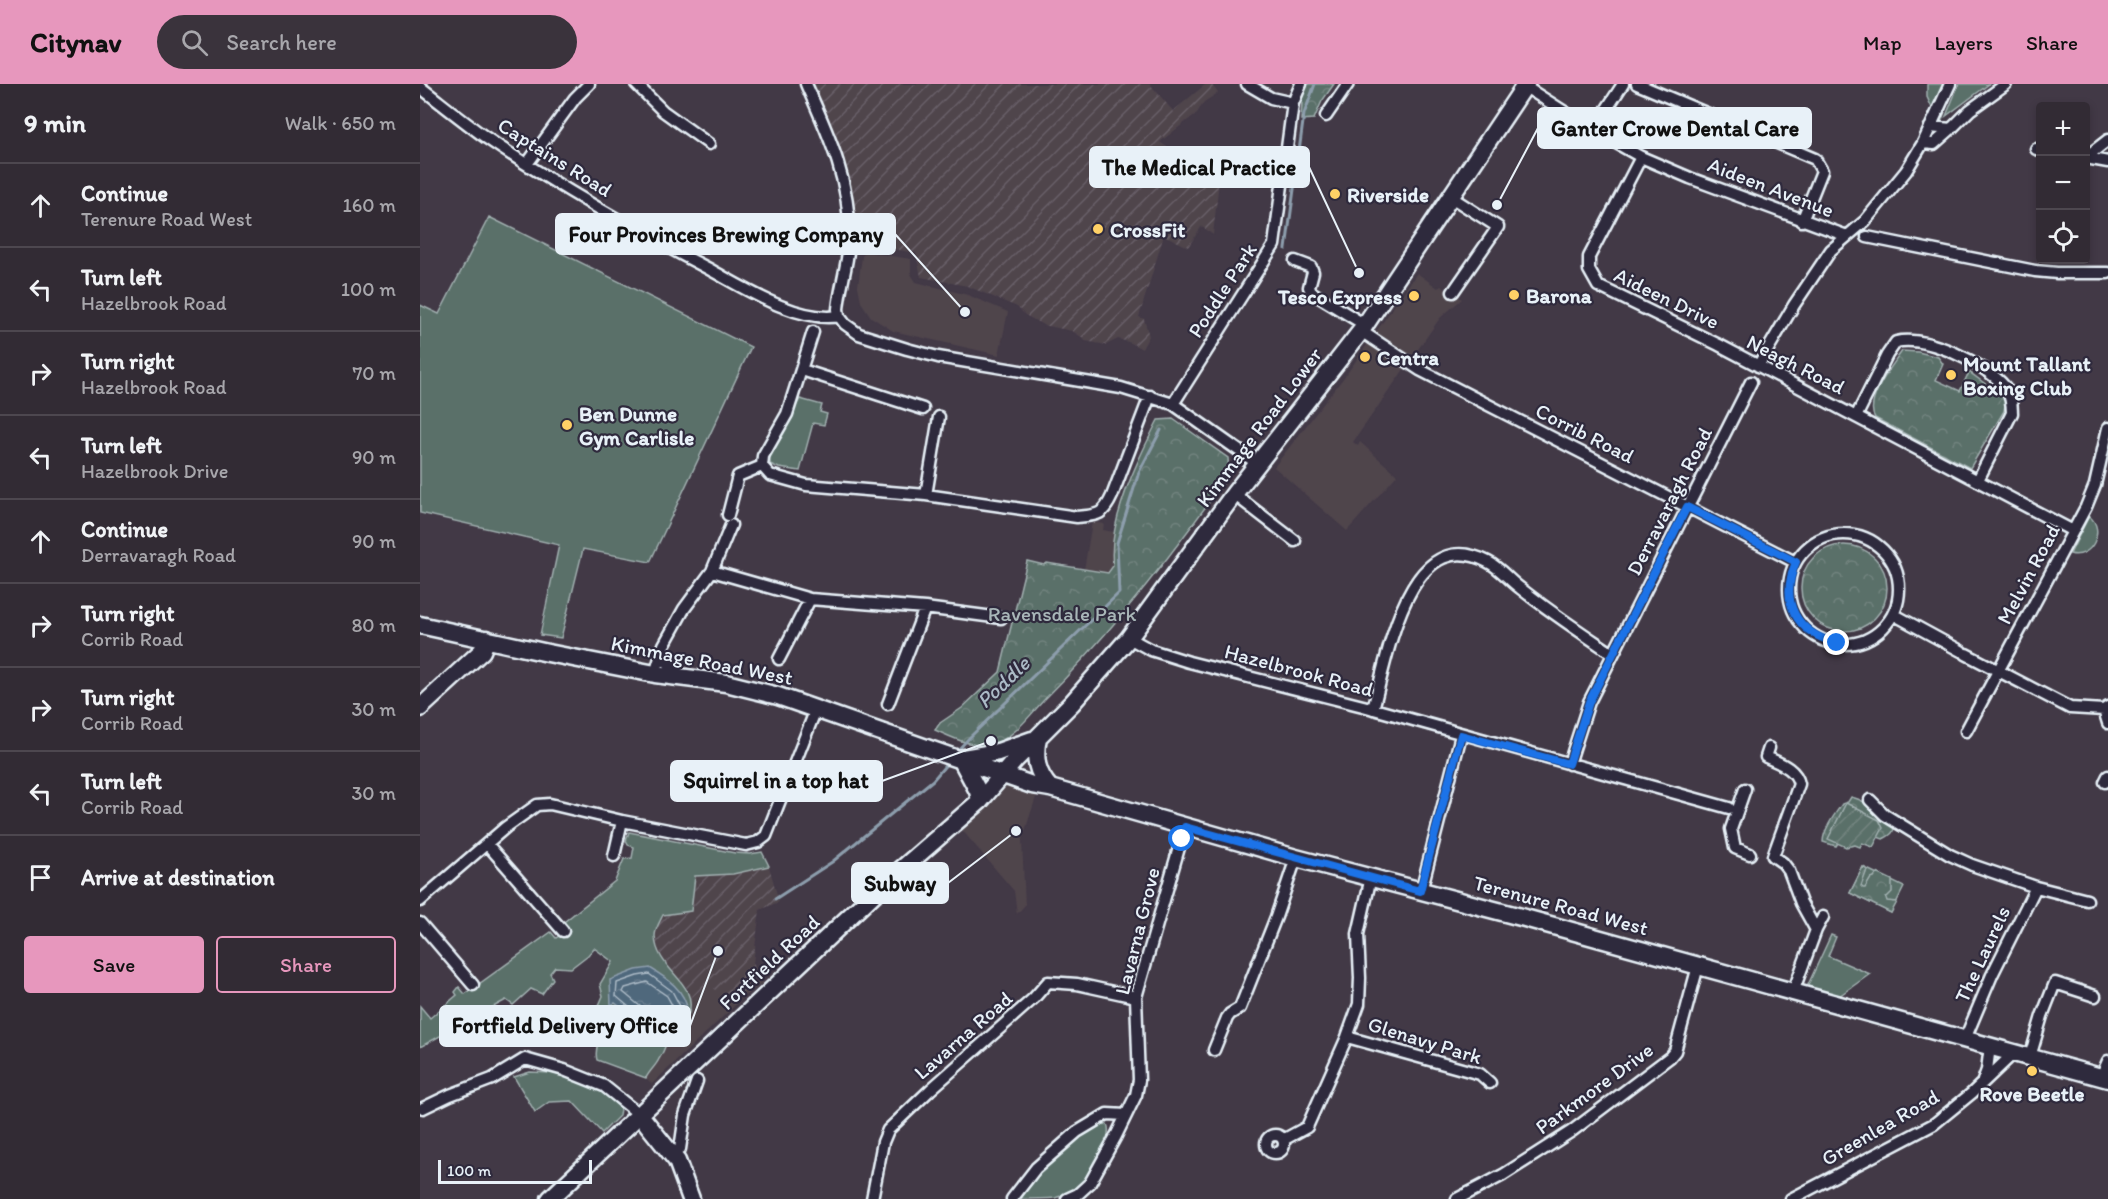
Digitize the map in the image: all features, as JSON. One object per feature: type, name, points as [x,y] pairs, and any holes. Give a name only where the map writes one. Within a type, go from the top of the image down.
[{"type":"main road","name":"Kimmage Road Lower","points":[[1001,775],[1072,703],[1129,638],[1234,494],[1363,328],[1525,85]]},
{"type":"main road","name":"Kimmage Road West","points":[[420,625],[548,653],[655,674],[737,686],[778,696],[1001,775]]},
{"type":"main road","points":[[420,708],[482,651],[487,639]]},
{"type":"main road","points":[[980,801],[978,791],[954,758],[998,752],[1037,738],[1036,762],[1042,779],[1050,788]]},
{"type":"main road","name":"Terenure Road West","points":[[1001,775],[1296,858],[2105,1078]]},
{"type":"main road","name":"Fortfield Road","points":[[550,1199],[579,1169],[640,1115],[881,887],[980,801],[1001,775]]},
{"type":"main road","points":[[640,1115],[672,1152],[691,1199]]},
{"type":"street","points":[[527,164],[568,106],[588,84]]},
{"type":"street","points":[[636,84],[663,111],[709,144]]},
{"type":"street","points":[[806,84],[833,145],[844,181],[849,212],[849,242],[839,299],[839,316],[845,324],[859,334],[907,350],[1121,388],[1150,396],[1173,404],[1258,464]]},
{"type":"street","points":[[1246,84],[1271,99],[1293,103]]},
{"type":"street","name":"Poddle Park","points":[[1173,404],[1274,245],[1293,103],[1301,84]]},
{"type":"street","points":[[1326,116],[1348,84]]},
{"type":"street","points":[[1593,130],[1623,84]]},
{"type":"street","points":[[1637,84],[1815,159],[1822,171],[1802,221]]},
{"type":"street","points":[[1758,366],[1794,305],[1831,250],[1865,221],[1906,171],[1923,143],[1950,84]]},
{"type":"street","points":[[1923,143],[1934,144],[1970,110],[2006,84]]},
{"type":"street","name":"Aideen Avenue","points":[[1525,85],[1593,130],[1641,156],[1689,178],[1847,236]]},
{"type":"street","name":"Captains Road","points":[[420,87],[484,136],[527,164],[668,248],[770,301],[810,315],[830,318],[839,316]]},
{"type":"street","points":[[1930,127],[1951,129]]},
{"type":"street","points":[[2088,156],[2108,140]]},
{"type":"street","name":"Aideen Drive","points":[[1641,156],[1589,256],[1589,270],[1598,286],[1719,345]]},
{"type":"street","points":[[2090,159],[2108,162]]},
{"type":"street","points":[[1451,197],[1498,227],[1453,292]]},
{"type":"street","points":[[1867,237],[2035,271],[2108,273]]},
{"type":"street","name":"Corrib Road","points":[[1295,261],[1311,267],[1313,272],[1309,287],[1311,292],[1420,370],[1796,562]]},
{"type":"street","points":[[813,332],[787,414],[763,456],[762,466],[770,475],[806,485],[926,495],[1077,517],[1098,515],[1107,507],[1112,496],[1150,396]]},
{"type":"street","name":"Neagh Road","points":[[1856,417],[1887,355],[1896,342],[1911,341],[1934,346],[1967,360],[2006,388],[2012,405],[2012,413],[1978,480]]},
{"type":"street","name":"Neagh Road","points":[[1719,345],[2073,531]]},
{"type":"street","points":[[802,370],[923,409]]},
{"type":"street","name":"Derravaragh Road","points":[[1569,764],[1589,702],[1751,382]]},
{"type":"street","points":[[926,495],[939,417]]},
{"type":"street","name":"Melvin Road","points":[[1966,730],[2073,531],[2095,485],[2108,428]]},
{"type":"street","points":[[655,674],[664,645],[684,609],[712,571],[730,520],[738,476],[762,466]]},
{"type":"street","points":[[1234,494],[1295,541]]},
{"type":"street","points":[[1842,533],[1861,536],[1878,545],[1891,559],[1898,577],[1899,596],[1893,614],[1886,625],[1875,634],[1857,642],[1837,643],[1812,634],[1802,625],[1790,601],[1790,575],[1796,562],[1807,547],[1824,537],[1842,533]]},
{"type":"street","points":[[1373,710],[1397,621],[1410,591],[1438,558],[1453,554],[1465,554],[1491,563],[1520,588],[1613,654]]},
{"type":"street","points":[[712,571],[810,598],[925,608],[1001,618]]},
{"type":"street","points":[[779,659],[810,598]]},
{"type":"street","points":[[888,704],[925,608]]},
{"type":"street","points":[[1893,614],[2070,708],[2106,709],[2108,723]]},
{"type":"street","name":"Hazelbrook Road","points":[[1129,638],[1151,650],[1189,662],[1729,808]]},
{"type":"street","points":[[661,656],[682,677]]},
{"type":"street","points":[[420,901],[506,827],[537,805],[550,804],[622,821],[746,845],[758,842],[766,836],[816,709]]},
{"type":"street","points":[[1420,891],[1461,735]]},
{"type":"street","points":[[1769,748],[1766,758],[1792,771],[1797,776],[1799,784],[1773,856],[1789,871],[1801,903],[1816,930]]},
{"type":"street","points":[[1745,789],[1731,829],[1735,848],[1750,854]]},
{"type":"street","name":"The Laurels","points":[[1870,800],[1885,815],[1950,855],[1972,865],[2087,900]]},
{"type":"street","points":[[614,856],[622,821]]},
{"type":"street","name":"Lavarna Grove","points":[[1067,1199],[1078,1194],[1090,1183],[1136,1095],[1139,1080],[1136,997],[1185,827]]},
{"type":"street","points":[[487,844],[563,931]]},
{"type":"street","points":[[1214,1050],[1227,1018],[1240,1008],[1276,917],[1296,858]]},
{"type":"street","name":"Glenavy Park","points":[[1283,1140],[1307,1127],[1359,1004],[1358,934],[1371,877]]},
{"type":"street","name":"The Laurels","points":[[1965,1039],[1992,975],[2036,886]]},
{"type":"street","points":[[1793,992],[1823,917]]},
{"type":"street","points":[[420,923],[473,985]]},
{"type":"street","name":"Parkmore Drive","points":[[1457,1199],[1503,1175],[1572,1131],[1670,1057],[1675,1051],[1698,966]]},
{"type":"street","name":"Lavarna Road","points":[[872,1199],[883,1142],[888,1130],[1034,998],[1048,982],[1077,984],[1136,997]]},
{"type":"street","points":[[2022,1055],[2042,1016],[2055,983],[2095,996]]},
{"type":"street","name":"Glenavy Park","points":[[1347,1037],[1480,1074],[1490,1083]]},
{"type":"street","points":[[1983,1081],[1988,1070],[1990,1046]]},
{"type":"street","name":"Greenlea Road","points":[[1791,1199],[1934,1124],[1972,1094],[1983,1081],[2022,1055]]},
{"type":"street","points":[[423,1108],[492,1079],[525,1059],[564,1070],[604,1086],[640,1115]]},
{"type":"street","points":[[2105,1078],[2108,1061]]},
{"type":"street","points":[[672,1152],[680,1149],[685,1115],[697,1081]]},
{"type":"street","points":[[1011,1199],[1036,1168],[1077,1132],[1107,1114],[1126,1115]]},
{"type":"shaded area","points":[[806,84],[1150,84],[1173,111],[1206,84],[1211,84],[1218,93],[1204,102],[1197,113],[1160,142],[1210,180],[1219,181],[1213,235],[1202,226],[1188,247],[1164,235],[1139,317],[1144,319],[1149,336],[1142,349],[1118,339],[1106,345],[1085,341],[1072,331],[1043,325],[1025,315],[1017,307],[967,286],[921,277],[916,253],[849,242],[844,181]]},
{"type":"shaded area","points":[[866,252],[911,259],[911,274],[916,282],[968,295],[1008,312],[999,355],[893,331],[871,317],[861,302],[858,286],[862,256]]},
{"type":"shaded area","points":[[1417,273],[1438,288],[1441,286],[1462,299],[1440,318],[1353,442],[1358,446],[1360,442],[1397,475],[1347,531],[1274,467],[1348,372]]},
{"type":"shaded area","points":[[1092,522],[1104,524],[1103,530],[1114,532],[1113,566],[1108,573],[1084,570]]},
{"type":"shaded area","points":[[1006,787],[1037,794],[1022,840],[1025,905],[1017,914],[1014,891],[962,830]]},
{"type":"shaded area","points":[[769,866],[779,902],[760,910],[753,963],[763,983],[746,995],[728,994],[715,990],[708,983],[690,999],[688,989],[671,972],[658,952],[655,934],[663,915],[695,876],[733,874]]},
{"type":"shaded area","points":[[708,982],[728,994],[746,995],[652,1084],[646,1078],[652,1067],[660,1058],[672,1033],[688,1015],[690,999]]},
{"type":"green space","points":[[1303,84],[1334,84],[1322,101],[1314,119],[1301,120]]},
{"type":"green space","points":[[1927,84],[1955,84],[1940,125],[1927,97]]},
{"type":"green space","points":[[1959,84],[1989,84],[1946,116]]},
{"type":"green space","name":"Ben Dunne Gym Carlisle","points":[[489,217],[751,347],[650,562],[583,549],[561,638],[540,635],[559,545],[420,513],[420,305],[439,314]]},
{"type":"green space","points":[[1902,351],[1938,357],[1943,364],[1936,380],[1960,391],[1969,372],[2006,399],[2004,411],[1970,468],[1875,418],[1873,402],[1876,393]]},
{"type":"green space","points":[[800,399],[822,405],[820,412],[827,414],[824,425],[813,423],[800,471],[779,468],[770,464],[770,454]]},
{"type":"green space","name":"Ravensdale Park","points":[[1173,419],[1228,458],[1229,474],[1164,562],[1094,647],[1021,726],[1007,737],[992,744],[978,745],[963,742],[935,730],[940,723],[962,708],[1000,672],[1027,561],[1108,573],[1113,566],[1112,549],[1119,511],[1133,472],[1158,420]]},
{"type":"green space","points":[[2089,516],[2097,529],[2094,542],[2084,553],[2070,554]]},
{"type":"green space","points":[[1844,545],[1861,548],[1875,557],[1884,571],[1887,588],[1884,605],[1875,619],[1861,628],[1844,631],[1827,628],[1813,619],[1804,605],[1801,588],[1804,571],[1813,557],[1827,548]]},
{"type":"green space","points":[[1851,797],[1868,805],[1894,825],[1891,834],[1883,839],[1875,836],[1838,843],[1836,846],[1823,842],[1825,832],[1833,817],[1842,804],[1848,802]]},
{"type":"green space","points":[[1846,803],[1879,820],[1883,828],[1873,847],[1862,843],[1860,847],[1855,845],[1846,847],[1828,839]]},
{"type":"green space","points":[[629,832],[735,853],[762,852],[769,866],[733,874],[695,876],[691,911],[663,915],[655,933],[657,948],[688,992],[689,1013],[671,1034],[661,1056],[646,1078],[597,1060],[600,1029],[594,1017],[603,996],[600,984],[613,962],[594,948],[571,968],[555,967],[550,973],[553,979],[542,994],[531,989],[513,1005],[506,1000],[420,1047],[420,1006],[430,1018],[457,995],[455,992],[459,987],[465,994],[551,932],[556,938],[569,929],[564,922],[615,881],[624,859],[632,858],[634,847],[628,845],[626,841]]},
{"type":"green space","points":[[1863,867],[1904,887],[1891,913],[1850,893]]},
{"type":"green space","points":[[1863,867],[1867,870],[1861,886],[1863,888],[1877,873],[1892,880],[1892,892],[1886,898],[1887,901],[1897,902],[1891,913],[1850,893]]},
{"type":"green space","points":[[1831,935],[1836,937],[1828,956],[1870,974],[1839,996],[1807,987]]},
{"type":"green space","points":[[530,1072],[552,1073],[600,1088],[620,1108],[619,1116],[602,1133],[572,1101],[549,1102],[535,1112],[514,1077]]},
{"type":"green space","points":[[1107,1124],[1107,1138],[1104,1147],[1095,1165],[1079,1185],[1055,1198],[1017,1199],[1040,1172],[1081,1134],[1095,1126]]},
{"type":"water","points":[[650,968],[679,991],[688,1011],[666,1035],[650,1038],[633,1017],[615,1003],[611,1005],[610,980],[636,970]]},
{"type":"waterway","name":"Poddle","points":[[1286,249],[1304,114],[1315,84]]},
{"type":"waterway","name":"Poddle","points":[[957,751],[1119,593],[1117,543],[1139,472],[1161,430]]},
{"type":"waterway","name":"Poddle","points":[[775,899],[832,862],[933,780],[949,761]]},
{"type":"place","name":"Riverside","points":[[1335,194]]},
{"type":"place","name":"Ganter Crowe Dental Care","points":[[1497,205]]},
{"type":"place","name":"CrossFit","points":[[1098,229]]},
{"type":"place","name":"The Medical Practice","points":[[1359,273]]},
{"type":"place","name":"Barona","points":[[1514,295]]},
{"type":"place","name":"Tesco Express","points":[[1414,296]]},
{"type":"place","name":"Four Provinces Brewing Company","points":[[965,312]]},
{"type":"place","name":"Centra","points":[[1365,357]]},
{"type":"place","name":"Mount Tallant Boxing Club","points":[[1951,375]]},
{"type":"place","name":"Ben Dunne Gym Carlisle","points":[[567,425]]},
{"type":"place","name":"Squirrel in a top hat","points":[[991,741]]},
{"type":"place","name":"Subway","points":[[1016,831]]},
{"type":"place","name":"Fortfield Delivery Office","points":[[718,951]]},
{"type":"place","name":"Rove Beetle","points":[[2032,1071]]},
{"type":"route","points":[[1182,839],[1185,827],[1420,891],[1461,735],[1569,764],[1589,702],[1687,507],[1796,562],[1790,575],[1789,588],[1790,601],[1795,614],[1812,634],[1837,643]]}]
